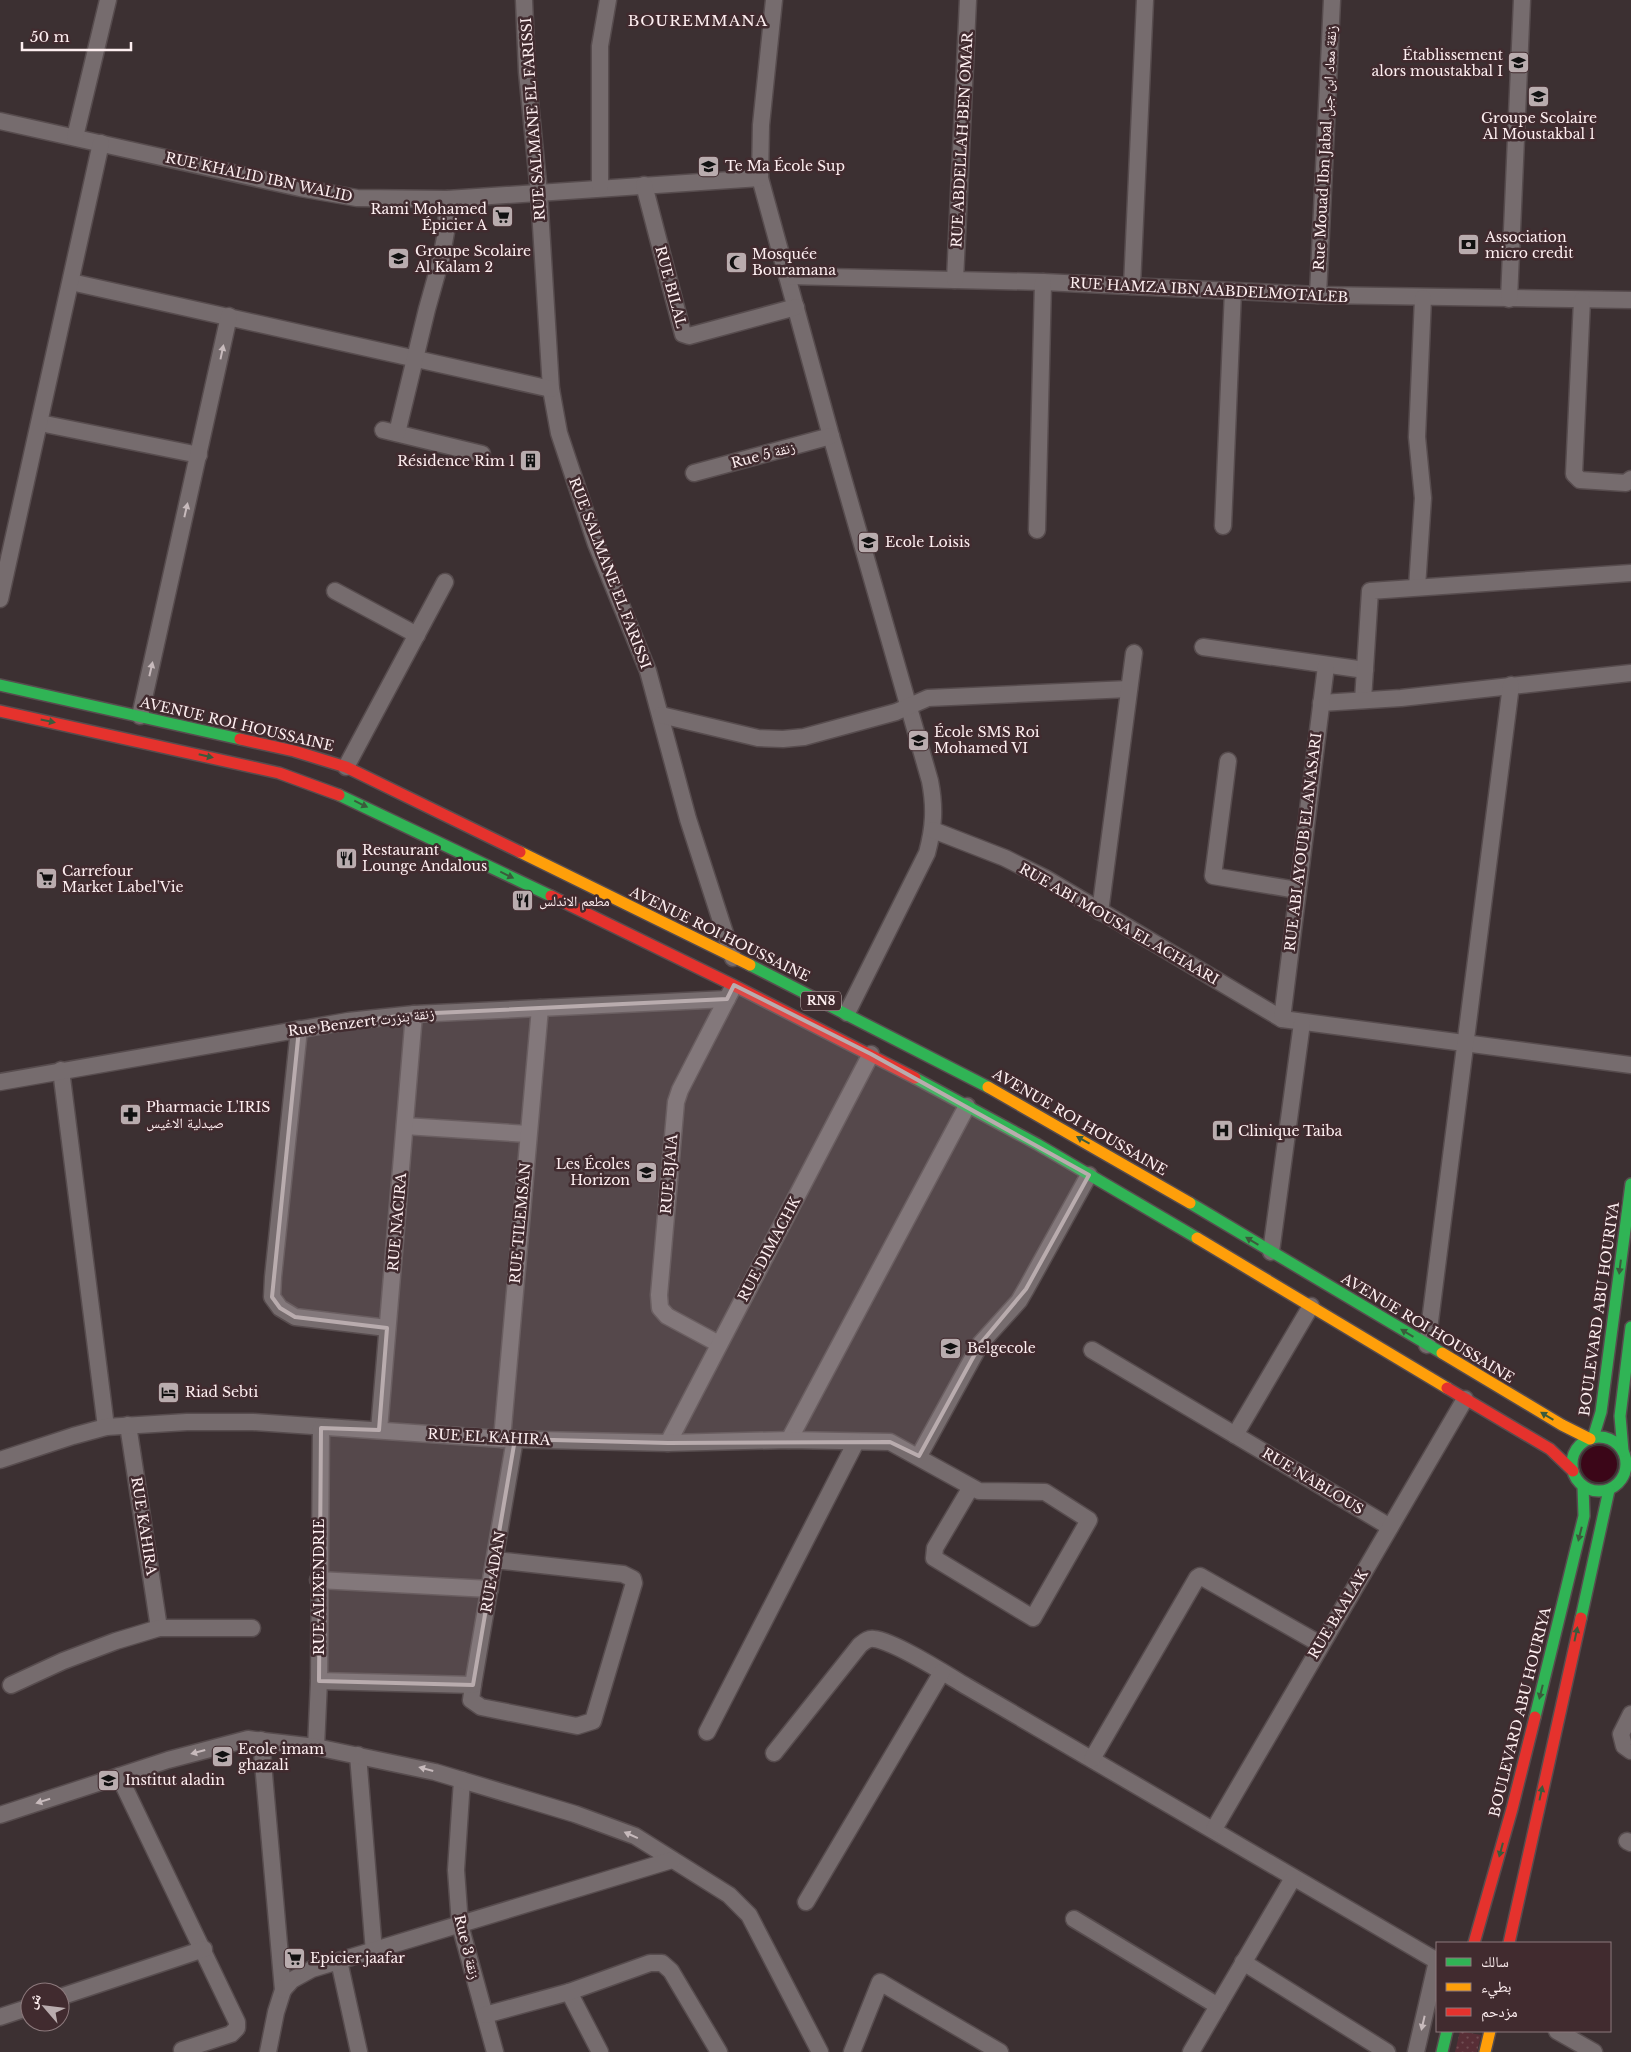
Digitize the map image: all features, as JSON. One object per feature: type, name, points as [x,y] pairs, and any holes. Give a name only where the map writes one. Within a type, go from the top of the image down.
[{"type":"main road","name":"AVENUE ROI HOUSSAINE","points":[[0,686],[294,751],[346,767],[847,1014],[978,1081],[1103,1151],[1562,1425],[1591,1438]]},
{"type":"main road","name":"RN8","points":[[0,711],[237,763],[312,783],[345,797],[731,992],[870,1054],[1089,1175],[1550,1449],[1573,1471],[1583,1486]]},
{"type":"main road","name":"BOULEVARD ABU HOURIYA","points":[[1591,1438],[1602,1412],[1631,1184]]},
{"type":"main road","points":[[1508,1942],[1609,1490],[1624,1477],[1627,1458],[1620,1416],[1631,1327]]},
{"type":"main road","name":"RN8","points":[[1591,1438],[1610,1439],[1627,1458]]},
{"type":"main road","points":[[1573,1471],[1574,1455],[1583,1442],[1591,1438]]},
{"type":"main road","name":"BOULEVARD ABU HOURIYA","points":[[1474,1942],[1512,1809],[1584,1516],[1586,1501],[1583,1486]]},
{"type":"main road","points":[[1583,1486],[1595,1492],[1609,1490],[1625,1497]]},
{"type":"main road","points":[[1442,2052],[1447,2032]]},
{"type":"main road","points":[[1486,2052],[1490,2032]]},
{"type":"street","points":[[75,137],[108,0]]},
{"type":"street","name":"RUE SALMANE EL FARISSI","points":[[524,0],[527,72],[539,193],[551,389],[559,433],[585,510],[648,671],[688,819],[733,958]]},
{"type":"street","points":[[600,187],[600,46],[608,0]]},
{"type":"street","points":[[774,0],[760,125],[760,178],[831,436],[930,781],[935,807],[933,830],[918,874],[847,1014]]},
{"type":"street","name":"RUE ABDELLAH BEN OMAR","points":[[955,280],[968,0]]},
{"type":"street","points":[[1132,286],[1145,0]]},
{"type":"street","name":"Rue Mouad Ibn Jabal زنقة معاد ابن جبل","points":[[1318,295],[1332,0]]},
{"type":"street","points":[[1509,299],[1522,0]]},
{"type":"street","name":"RUE KHALID IBN WALID","points":[[0,121],[332,194],[382,199],[447,199],[600,187],[760,178]]},
{"type":"street","points":[[0,599],[101,143]]},
{"type":"street","name":"RUE BILAL","points":[[644,185],[683,334],[689,336],[796,307]]},
{"type":"street","points":[[447,199],[446,232],[441,259],[415,361],[390,431],[482,454]]},
{"type":"street","name":"RUE HAMZA IBN AABDELMOTALEB","points":[[788,276],[1043,282],[1423,298],[1631,300]]},
{"type":"street","points":[[71,282],[229,316],[415,361],[551,389]]},
{"type":"street","points":[[1037,530],[1043,282]]},
{"type":"street","points":[[1223,526],[1233,291]]},
{"type":"street","points":[[1417,587],[1423,498],[1417,437],[1423,298]]},
{"type":"street","points":[[1582,300],[1574,474],[1580,480],[1626,483],[1631,480]]},
{"type":"street","points":[[140,716],[229,316]]},
{"type":"street","points":[[40,423],[199,455]]},
{"type":"street","name":"Rue 5 زنقة","points":[[694,473],[831,436]]},
{"type":"street","points":[[1363,700],[1370,591],[1631,573]]},
{"type":"street","points":[[346,767],[445,582]]},
{"type":"street","points":[[335,591],[417,634]]},
{"type":"street","points":[[1203,647],[1326,666],[1365,670]]},
{"type":"street","points":[[1100,912],[1134,653]]},
{"type":"street","name":"RUE ABI AYOUB EL ANASARI","points":[[1282,1019],[1326,666]]},
{"type":"street","points":[[1320,703],[1631,673]]},
{"type":"street","points":[[1427,1345],[1511,685]]},
{"type":"street","points":[[661,715],[758,738],[782,739],[804,737],[896,712],[928,698],[1129,689]]},
{"type":"street","points":[[1228,760],[1213,876],[1297,890]]},
{"type":"street","name":"RUE ABI MOUSA EL ACHAARI","points":[[933,830],[1005,858],[1282,1019],[1631,1065]]},
{"type":"street","name":"Rue Benzert زنقة بنزرت","points":[[0,1082],[299,1029],[414,1014],[540,1008],[731,992]]},
{"type":"street","name":"RUE BJAIA","points":[[719,1344],[667,1316],[660,1308],[659,1295],[676,1102],[731,992]]},
{"type":"street","name":"RUE TILEMSAN","points":[[508,1439],[528,1134],[540,1008]]},
{"type":"street","name":"RUE NACIRA","points":[[379,1430],[414,1014]]},
{"type":"street","points":[[1271,1252],[1302,1023]]},
{"type":"street","points":[[299,1029],[272,1297],[280,1308],[295,1317],[387,1328]]},
{"type":"street","name":"RUE DIMACHK","points":[[668,1444],[870,1054]]},
{"type":"street","points":[[61,1070],[106,1427]]},
{"type":"street","points":[[789,1440],[967,1106]]},
{"type":"street","points":[[405,1126],[528,1134]]},
{"type":"street","points":[[919,1456],[981,1342],[1019,1301],[1089,1175]]},
{"type":"street","points":[[1235,1434],[1311,1306]]},
{"type":"street","name":"RUE NABLOUS","points":[[1092,1350],[1390,1527]]},
{"type":"street","name":"RUE BAALAK","points":[[1214,1830],[1320,1644],[1464,1399]]},
{"type":"street","name":"RUE EL KAHIRA","points":[[0,1460],[106,1427],[187,1422],[253,1422],[508,1439],[668,1444],[789,1440],[890,1442],[919,1456],[971,1488]]},
{"type":"street","name":"RUE KAHIRA","points":[[128,1425],[159,1628]]},
{"type":"street","name":"RUE ALIXENDRIE","points":[[316,1747],[319,1681],[318,1580],[321,1428]]},
{"type":"street","name":"RUE ADAN","points":[[494,1560],[630,1576],[634,1583],[593,1721],[589,1724],[578,1726],[481,1707],[474,1703],[471,1697],[490,1589],[508,1439]]},
{"type":"street","points":[[708,1732],[856,1442]]},
{"type":"street","points":[[971,1488],[988,1492],[1045,1492],[1090,1520],[1033,1618],[934,1558],[935,1548],[971,1488]]},
{"type":"street","points":[[1092,1759],[1200,1576],[1320,1644]]},
{"type":"street","points":[[318,1580],[490,1589]]},
{"type":"street","points":[[11,1685],[108,1644],[159,1628],[252,1628]]},
{"type":"street","points":[[774,1753],[866,1640],[875,1638],[902,1650],[942,1672],[1436,1960]]},
{"type":"street","points":[[806,1902],[942,1672]]},
{"type":"street","points":[[319,1681],[473,1685]]},
{"type":"street","points":[[1631,1714],[1621,1734],[1624,1746],[1631,1751]]},
{"type":"street","points":[[261,1740],[283,1990],[276,2012],[268,2052]]},
{"type":"street","points":[[0,1815],[119,1776],[239,1742],[261,1740],[316,1747],[406,1764],[462,1780],[611,1826],[634,1836],[730,1896],[749,1915],[820,2052]]},
{"type":"street","points":[[358,1755],[374,1952]]},
{"type":"street","points":[[119,1776],[235,2015],[237,2028],[231,2034],[182,2050]]},
{"type":"street","name":"Rue 3 زنقة","points":[[462,1780],[456,1870],[460,1925],[495,2052]]},
{"type":"street","points":[[283,1990],[292,1980],[312,1969],[374,1952],[672,1860]]},
{"type":"street","points":[[1191,2052],[1293,1878]]},
{"type":"street","points":[[1074,1919],[1218,2006]]},
{"type":"street","points":[[70,1994],[204,1949]]},
{"type":"street","points":[[339,1961],[359,2052]]},
{"type":"street","points":[[1243,1962],[1387,2052]]},
{"type":"street","points":[[485,2015],[569,1992],[650,1963],[662,1963],[671,1972],[719,2052]]},
{"type":"street","points":[[1416,2052],[1436,1965]]},
{"type":"street","points":[[852,2052],[880,1982],[1000,2052]]},
{"type":"street","points":[[569,1992],[600,2052]]},
{"type":"street","points":[[0,2017],[20,2010]]},
{"type":"street","points":[[1559,2032],[1594,2052]]},
{"type":"highlighted area","points":[[734,985],[871,1054],[1089,1175],[1026,1289],[981,1343],[919,1456],[890,1442],[668,1443],[515,1439],[473,1685],[319,1681],[321,1428],[379,1430],[387,1328],[295,1317],[280,1308],[272,1297],[299,1029],[414,1014],[727,999]]},
{"type":"shaded area","points":[[1599,1446],[1606,1447],[1612,1451],[1616,1457],[1616,1471],[1612,1477],[1606,1481],[1599,1482],[1592,1481],[1586,1477],[1582,1471],[1581,1464],[1582,1457],[1586,1451],[1592,1447]]},
{"type":"shaded area","points":[[1460,2032],[1481,2035],[1477,2052],[1455,2052]]},
{"type":"traffic: fast","points":[[0,685],[240,739]]},
{"type":"traffic: fast","points":[[339,795],[551,896]]},
{"type":"traffic: fast","points":[[750,965],[988,1087]]},
{"type":"traffic: fast","points":[[915,1078],[1037,1144],[1197,1238]]},
{"type":"traffic: fast","points":[[1593,1438],[1601,1412],[1631,1184]]},
{"type":"traffic: fast","points":[[1190,1203],[1442,1353]]},
{"type":"traffic: fast","points":[[1623,1451],[1620,1416],[1631,1327]]},
{"type":"traffic: fast","points":[[1594,1437],[1604,1437],[1614,1441],[1622,1449],[1626,1464],[1622,1479],[1614,1487],[1604,1491],[1594,1491],[1584,1487],[1576,1479],[1572,1469],[1572,1459],[1576,1449],[1584,1441],[1594,1437]]},
{"type":"traffic: fast","points":[[1535,1717],[1584,1516],[1583,1486]]},
{"type":"traffic: fast","points":[[1581,1618],[1609,1490]]},
{"type":"traffic: fast","points":[[1442,2052],[1447,2032]]},
{"type":"traffic: slow","points":[[520,852],[750,965]]},
{"type":"traffic: slow","points":[[988,1087],[1190,1203]]},
{"type":"traffic: slow","points":[[1197,1238],[1447,1388]]},
{"type":"traffic: slow","points":[[1442,1353],[1562,1425],[1590,1439]]},
{"type":"traffic: slow","points":[[1485,2052],[1490,2032]]},
{"type":"traffic: jam","points":[[0,711],[279,773],[339,795]]},
{"type":"traffic: jam","points":[[240,739],[294,751],[346,767],[520,852]]},
{"type":"traffic: jam","points":[[551,896],[733,985],[915,1078]]},
{"type":"traffic: jam","points":[[1447,1388],[1550,1449],[1573,1471]]},
{"type":"traffic: jam","points":[[1509,1942],[1581,1618]]},
{"type":"traffic: jam","points":[[1474,1942],[1512,1809],[1535,1717]]},
{"type":"place","name":"Établissement alors moustakbal I","points":[[1519,63]]},
{"type":"place","name":"Groupe Scolaire Al Moustakbal 1","points":[[1539,96]]},
{"type":"place","name":"Te Ma École Sup","points":[[709,166]]},
{"type":"place","name":"Rami Mohamed Épicier A","points":[[503,217]]},
{"type":"place","name":"Association micro credit","points":[[1469,245]]},
{"type":"place","name":"Groupe Scolaire Al Kalam 2","points":[[399,259]]},
{"type":"place","name":"Mosquée Bouramana","points":[[736,262]]},
{"type":"place","name":"Résidence Rim 1","points":[[531,461]]},
{"type":"place","name":"Ecole Loisis","points":[[869,542]]},
{"type":"place","name":"École SMS Roi Mohamed VI","points":[[918,740]]},
{"type":"place","name":"Restaurant Lounge Andalous","points":[[346,858]]},
{"type":"place","name":"Carrefour Market Label'Vie","points":[[46,879]]},
{"type":"place","name":"مطعم الاندلس","points":[[523,901]]},
{"type":"place","name":"Pharmacie L'IRIS صيدلية الاغيس","points":[[130,1115]]},
{"type":"place","name":"Clinique Taiba","points":[[1222,1131]]},
{"type":"place","name":"Les Écoles Horizon","points":[[646,1172]]},
{"type":"place","name":"Belgecole","points":[[951,1348]]},
{"type":"place","name":"Riad Sebti","points":[[169,1392]]},
{"type":"place","name":"Ecole imam ghazali","points":[[222,1757]]},
{"type":"place","name":"Institut aladin","points":[[109,1780]]},
{"type":"place","name":"Epicier jaafar","points":[[294,1958]]},
{"type":"district","name":"BOUREMMANA","points":[[698,21]]}]
